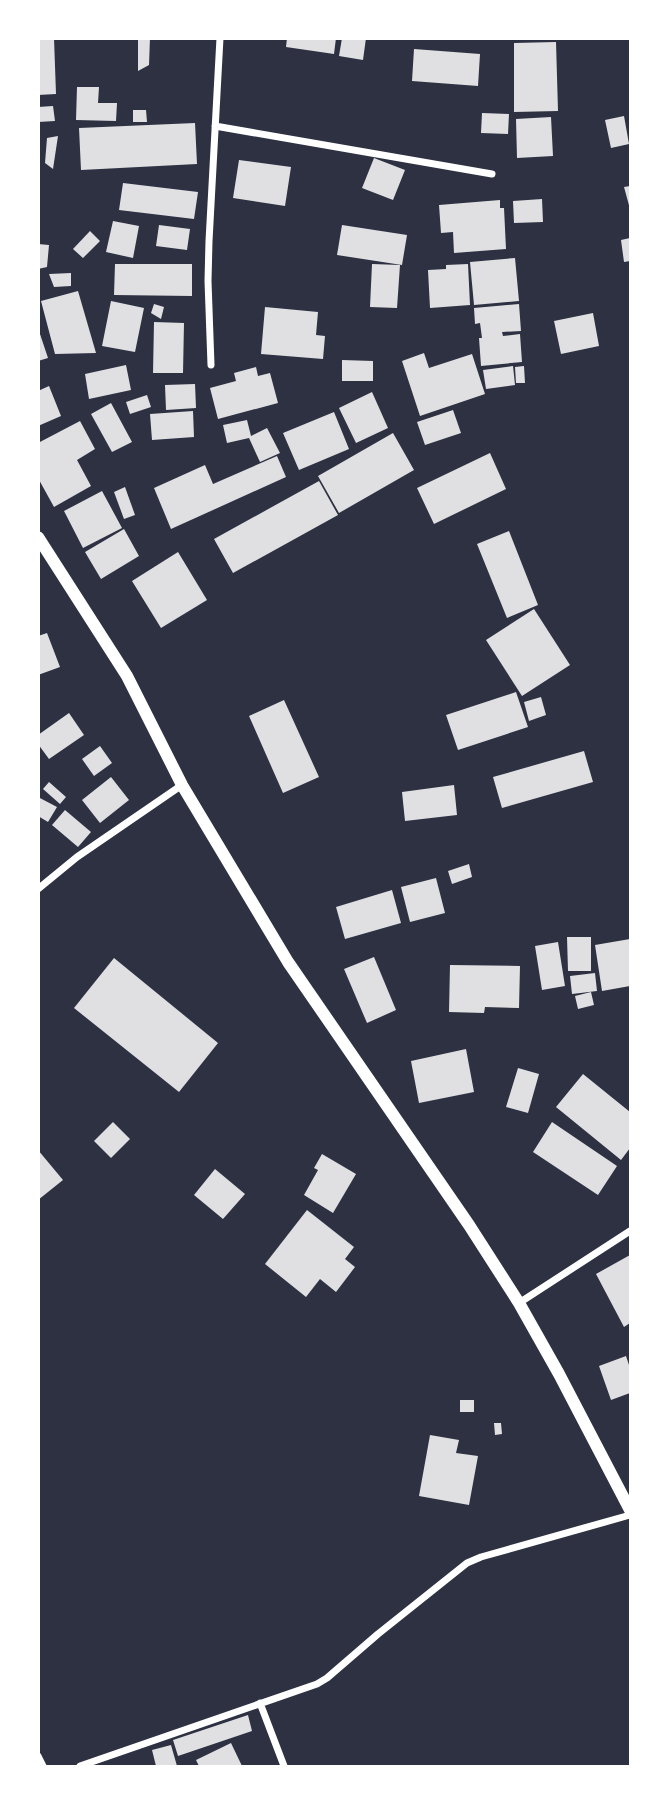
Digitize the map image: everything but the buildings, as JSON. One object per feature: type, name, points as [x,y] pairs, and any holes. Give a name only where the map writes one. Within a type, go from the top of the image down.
[{"type":"street","points":[[211,365],[209,241],[220,38]]},
{"type":"street","points":[[215,125],[492,174]]},
{"type":"street","points":[[38,537],[127,676],[182,785],[288,962],[469,1225],[519,1303],[631,1513],[467,1563],[317,1684],[80,1766]]},
{"type":"street","points":[[38,889],[77,857],[182,785]]},
{"type":"street","points":[[519,1303],[631,1231]]},
{"type":"street","points":[[260,1703],[284,1766]]},
{"type":"street","points":[[38,1756],[43,1766]]}]
